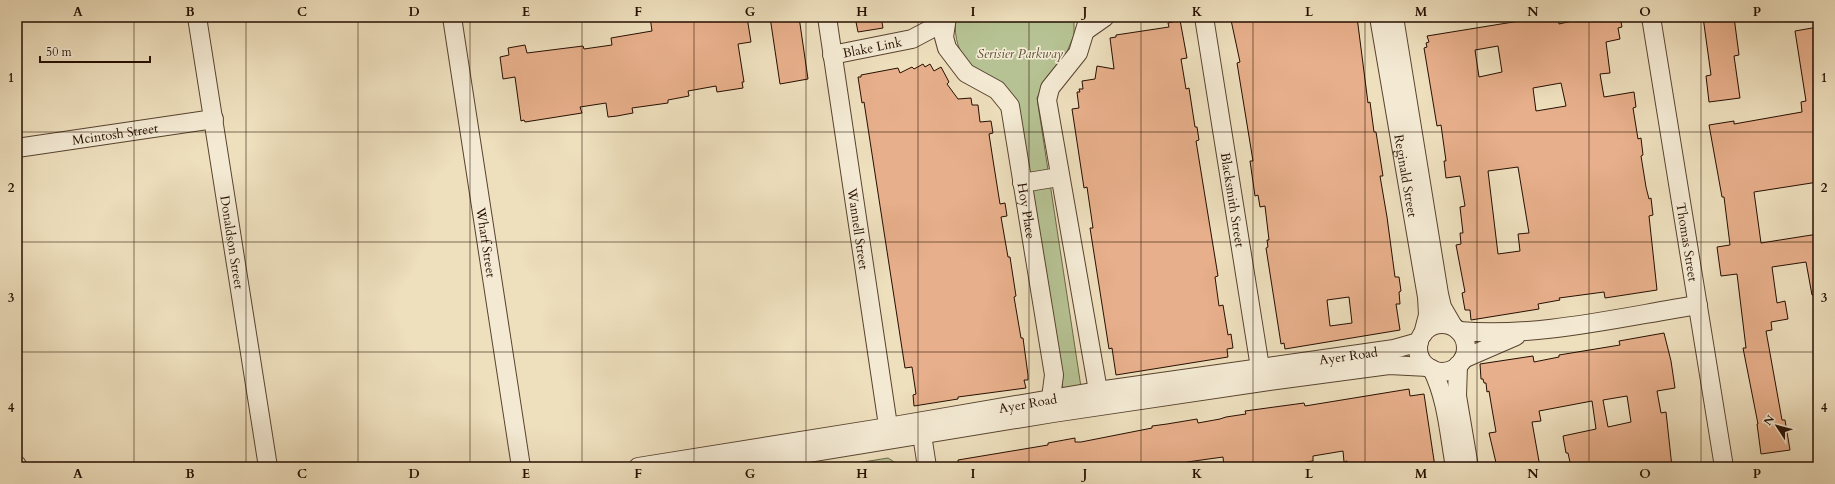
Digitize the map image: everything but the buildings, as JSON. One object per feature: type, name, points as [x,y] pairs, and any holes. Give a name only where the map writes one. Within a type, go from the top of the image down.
[{"type":"street","name":"Donaldson Street","points":[[197,17],[268,467]]},
{"type":"street","name":"Wharf Street","points":[[452,17],[521,467]]},
{"type":"street","name":"Wannell Street","points":[[827,17],[889,434]]},
{"type":"street","points":[[1099,398],[1059,177],[1047,100],[1050,88],[1078,52],[1087,24],[1105,17]]},
{"type":"street","name":"Blacksmith Street","points":[[1204,17],[1261,375]]},
{"type":"street","name":"Reginald Street","points":[[1385,17],[1439,294],[1442,307],[1456,329]]},
{"type":"street","name":"Reginald Street","points":[[1385,17],[1427,297],[1428,315],[1421,338]]},
{"type":"street","name":"Thomas Street","points":[[1651,17],[1724,467]]},
{"type":"street","name":"Blake Link","points":[[832,55],[946,31]]},
{"type":"street","name":"Blake Link","points":[[912,39],[946,31]]},
{"type":"street","name":"Hoy Place","points":[[946,31],[966,73],[996,90],[1010,106],[1054,374],[1052,406]]},
{"type":"street","name":"Mcintosh Street","points":[[17,148],[214,119]]},
{"type":"street","points":[[1022,183],[1059,177]]},
{"type":"street","points":[[1455,467],[1440,386],[1430,368],[1420,356],[1421,338],[1433,326],[1446,324],[1456,329],[1482,333],[1528,332],[1698,305]]},
{"type":"street","points":[[1456,329],[1466,344],[1461,362],[1457,396],[1468,467]]},
{"type":"street","points":[[1430,368],[1444,371],[1502,341],[1528,332]]},
{"type":"street","name":"Ayer Road","points":[[723,467],[889,434],[1052,406],[1261,375],[1394,349],[1421,338]]},
{"type":"street","name":"Ayer Road","points":[[1261,375],[1389,364],[1430,368]]},
{"type":"street","name":"Ayer Road","points":[[638,467],[889,434],[922,435],[1052,406]]},
{"type":"street","points":[[922,435],[927,467]]},
{"type":"green space","name":"Serisier Parkway","points":[[956,17],[1074,17],[1074,35],[1064,59],[1048,75],[1037,98],[1081,387],[1063,390],[1016,100],[981,75],[964,57],[958,46]]},
{"type":"green space","points":[[888,458],[902,467],[832,467]]}]
